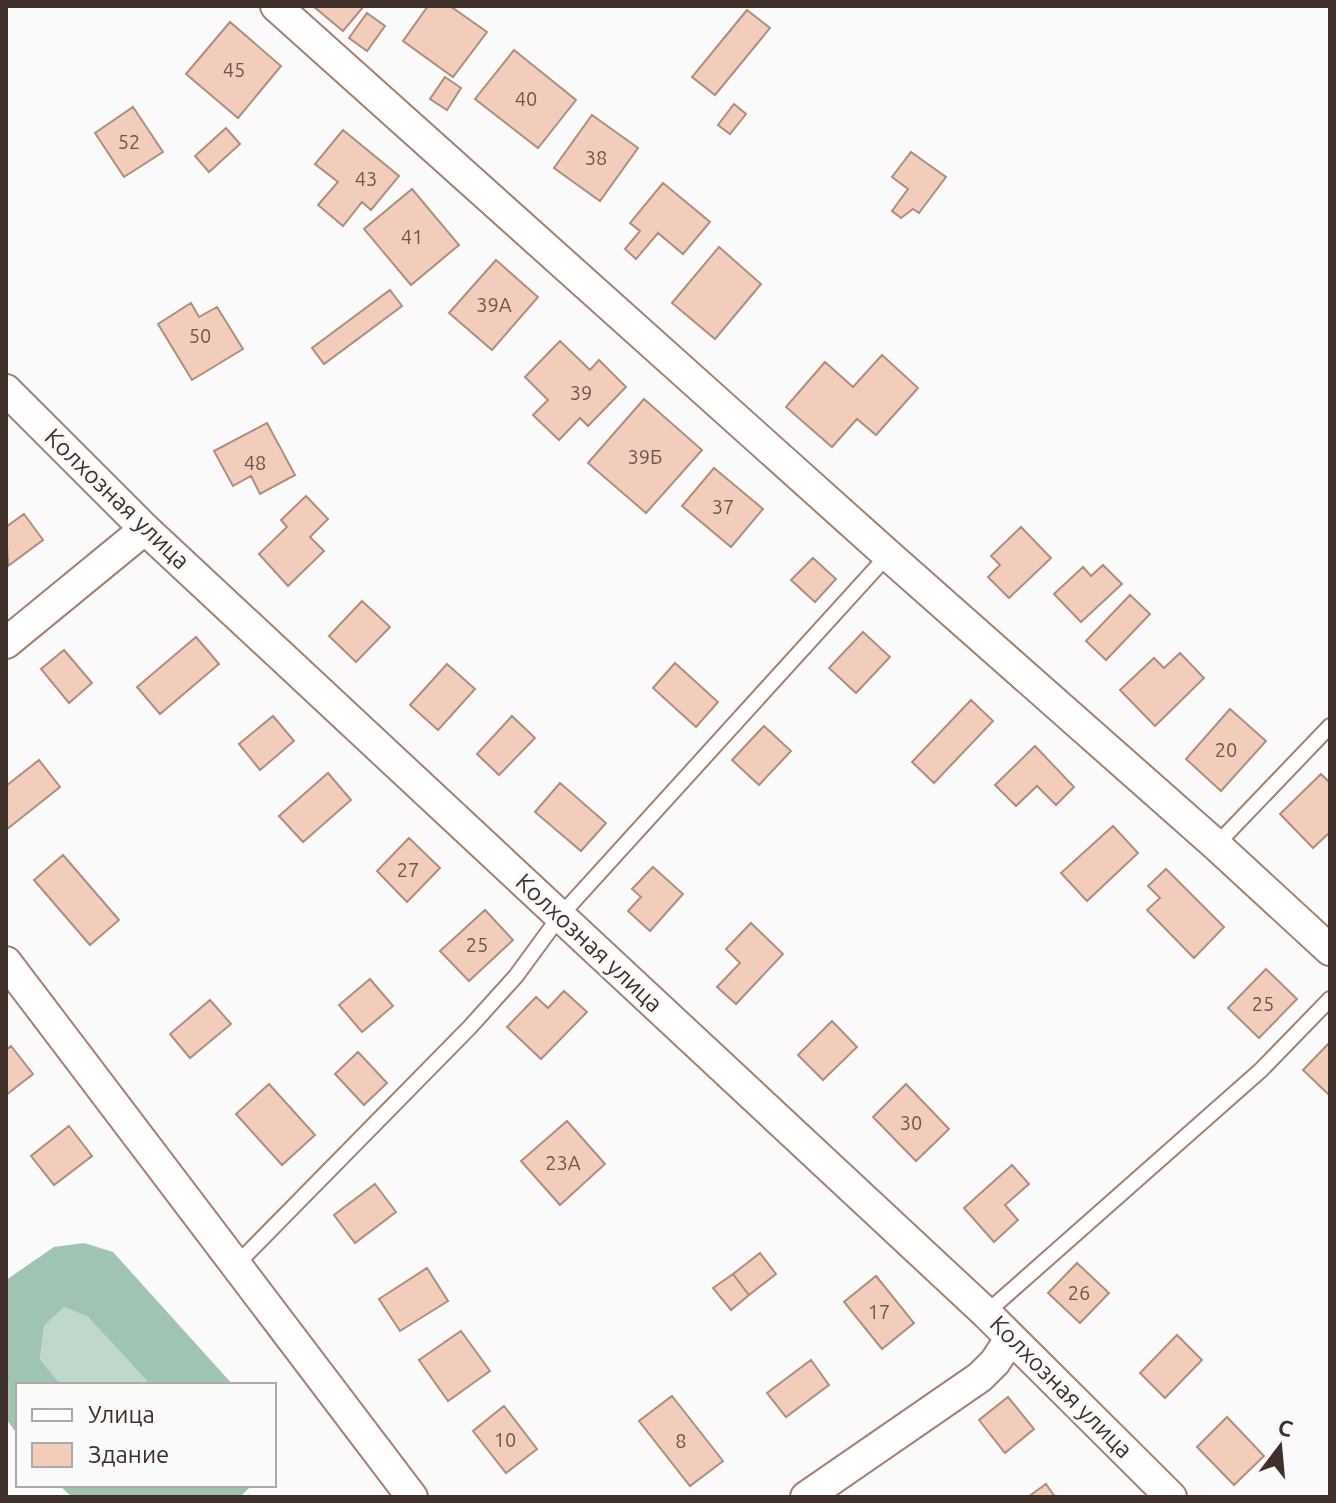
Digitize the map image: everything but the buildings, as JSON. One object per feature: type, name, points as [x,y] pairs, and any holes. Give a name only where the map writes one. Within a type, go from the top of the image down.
[{"type":"street","points":[[276,6],[1330,950]]},
{"type":"street","name":"Колхозная улица","points":[[6,390],[145,529],[986,1313],[1171,1497]]},
{"type":"street","points":[[6,643],[145,529]]},
{"type":"street","points":[[6,962],[412,1497]]},
{"type":"street","points":[[806,1497],[980,1377],[995,1362],[1010,1339]]},
{"type":"lane","points":[[236,1265],[488,1007],[536,952],[560,916],[888,555]]},
{"type":"lane","points":[[1216,845],[1330,726]]},
{"type":"lane","points":[[986,1313],[1261,1070],[1330,999]]},
{"type":"green space","points":[[84,1243],[113,1252],[231,1383],[149,1383],[88,1317],[64,1307],[44,1326],[40,1359],[59,1383],[16,1383],[16,1432],[6,1419],[6,1280],[54,1247]]},
{"type":"green space","points":[[64,1307],[88,1317],[149,1383],[59,1383],[40,1359],[44,1326]]},
{"type":"green space","points":[[61,1487],[250,1487],[240,1497],[72,1497]]}]
